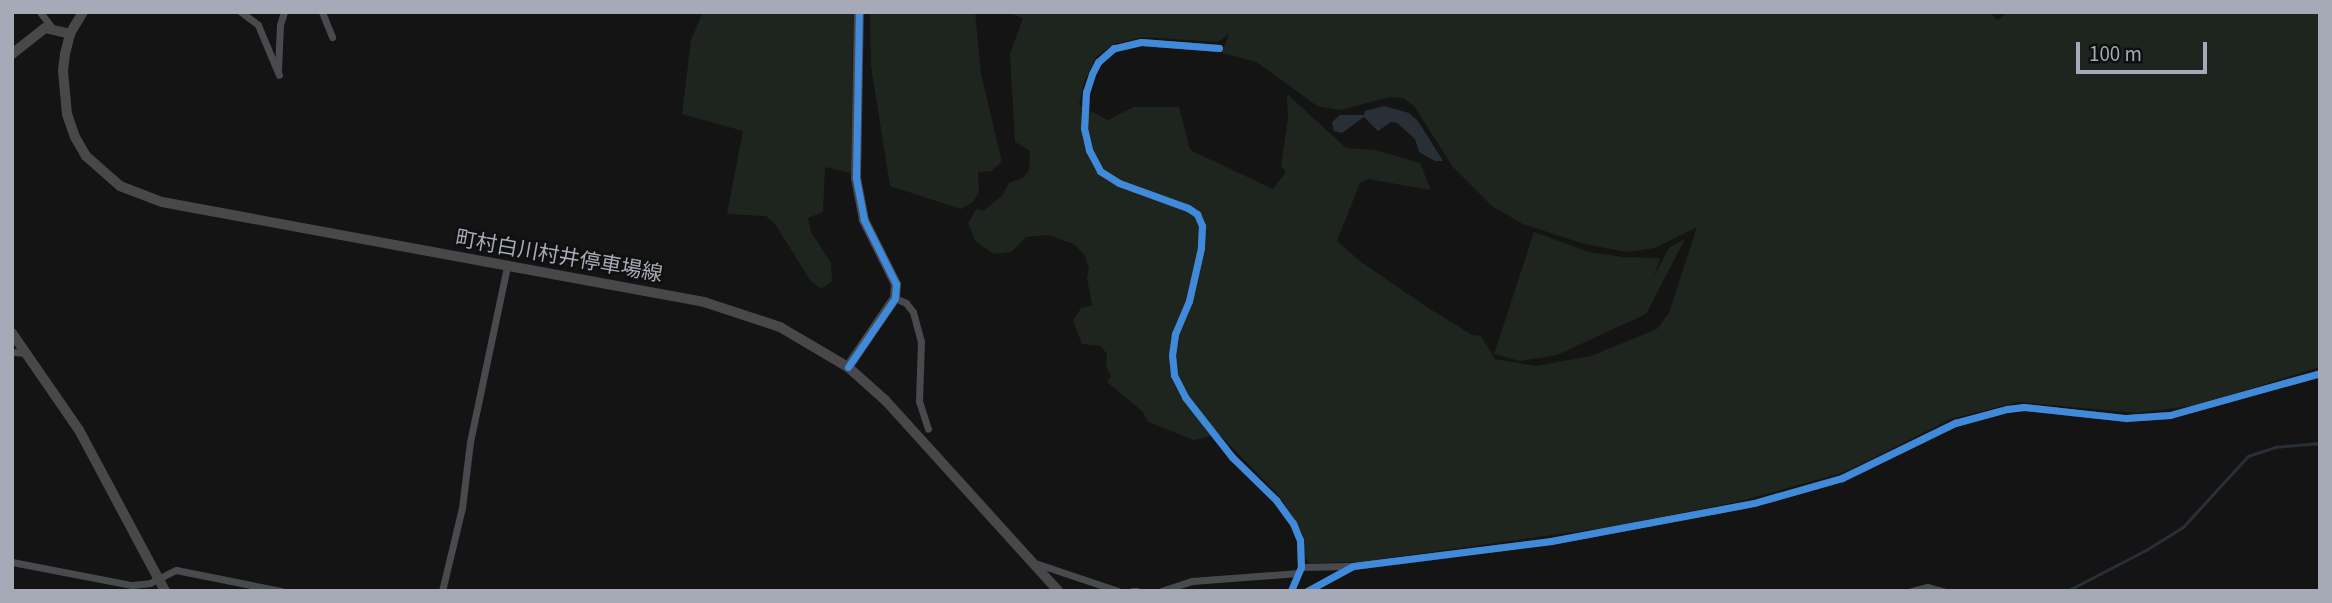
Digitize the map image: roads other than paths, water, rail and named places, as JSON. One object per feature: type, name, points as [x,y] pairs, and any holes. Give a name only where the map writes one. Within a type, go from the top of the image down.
[{"type":"main road","name":"町村白川村井停車場線","points":[[83,12],[70,34],[63,71],[67,114],[75,137],[86,156],[120,186],[162,202],[727,309],[780,327],[848,367],[886,401],[1058,591]]},
{"type":"main road","points":[[848,367],[895,298],[896,284],[864,220],[856,178],[859,12]]},
{"type":"main road","points":[[12,54],[44,28],[70,34]]},
{"type":"main road","points":[[12,333],[79,430],[164,591]]},
{"type":"street","points":[[40,12],[52,28]]},
{"type":"street","points":[[241,12],[250,15],[258,25],[278,74],[280,24],[284,12]]},
{"type":"street","points":[[323,12],[332,37]]},
{"type":"street","points":[[1219,48],[1141,42],[1114,48],[1098,62],[1092,74],[1086,92],[1084,128],[1089,150],[1100,171],[1119,183],[1188,208],[1197,214],[1202,226],[1201,248],[1189,301],[1175,334],[1171,355],[1174,375],[1185,397],[1232,457],[1276,500],[1293,523],[1300,540],[1300,570],[1291,591]]},
{"type":"street","points":[[442,591],[462,508],[470,440],[507,266]]},
{"type":"street","points":[[895,298],[906,303],[913,312],[920,341],[919,401],[928,429]]},
{"type":"street","points":[[12,352],[27,353]]},
{"type":"street","points":[[1161,591],[1192,581],[1353,566],[1551,541],[1754,503],[1842,478],[1955,423],[2007,409],[2024,407],[2126,418],[2169,415],[2320,373]]},
{"type":"street","points":[[1030,561],[1118,591]]},
{"type":"street","points":[[12,562],[132,585],[150,583],[177,570],[281,591]]},
{"type":"street","points":[[1307,591],[1353,566]]},
{"type":"street","points":[[1912,591],[1927,587],[1942,591]]},
{"type":"waterway","points":[[2067,591],[2146,550],[2183,527],[2248,456],[2275,447],[2320,443]]}]
